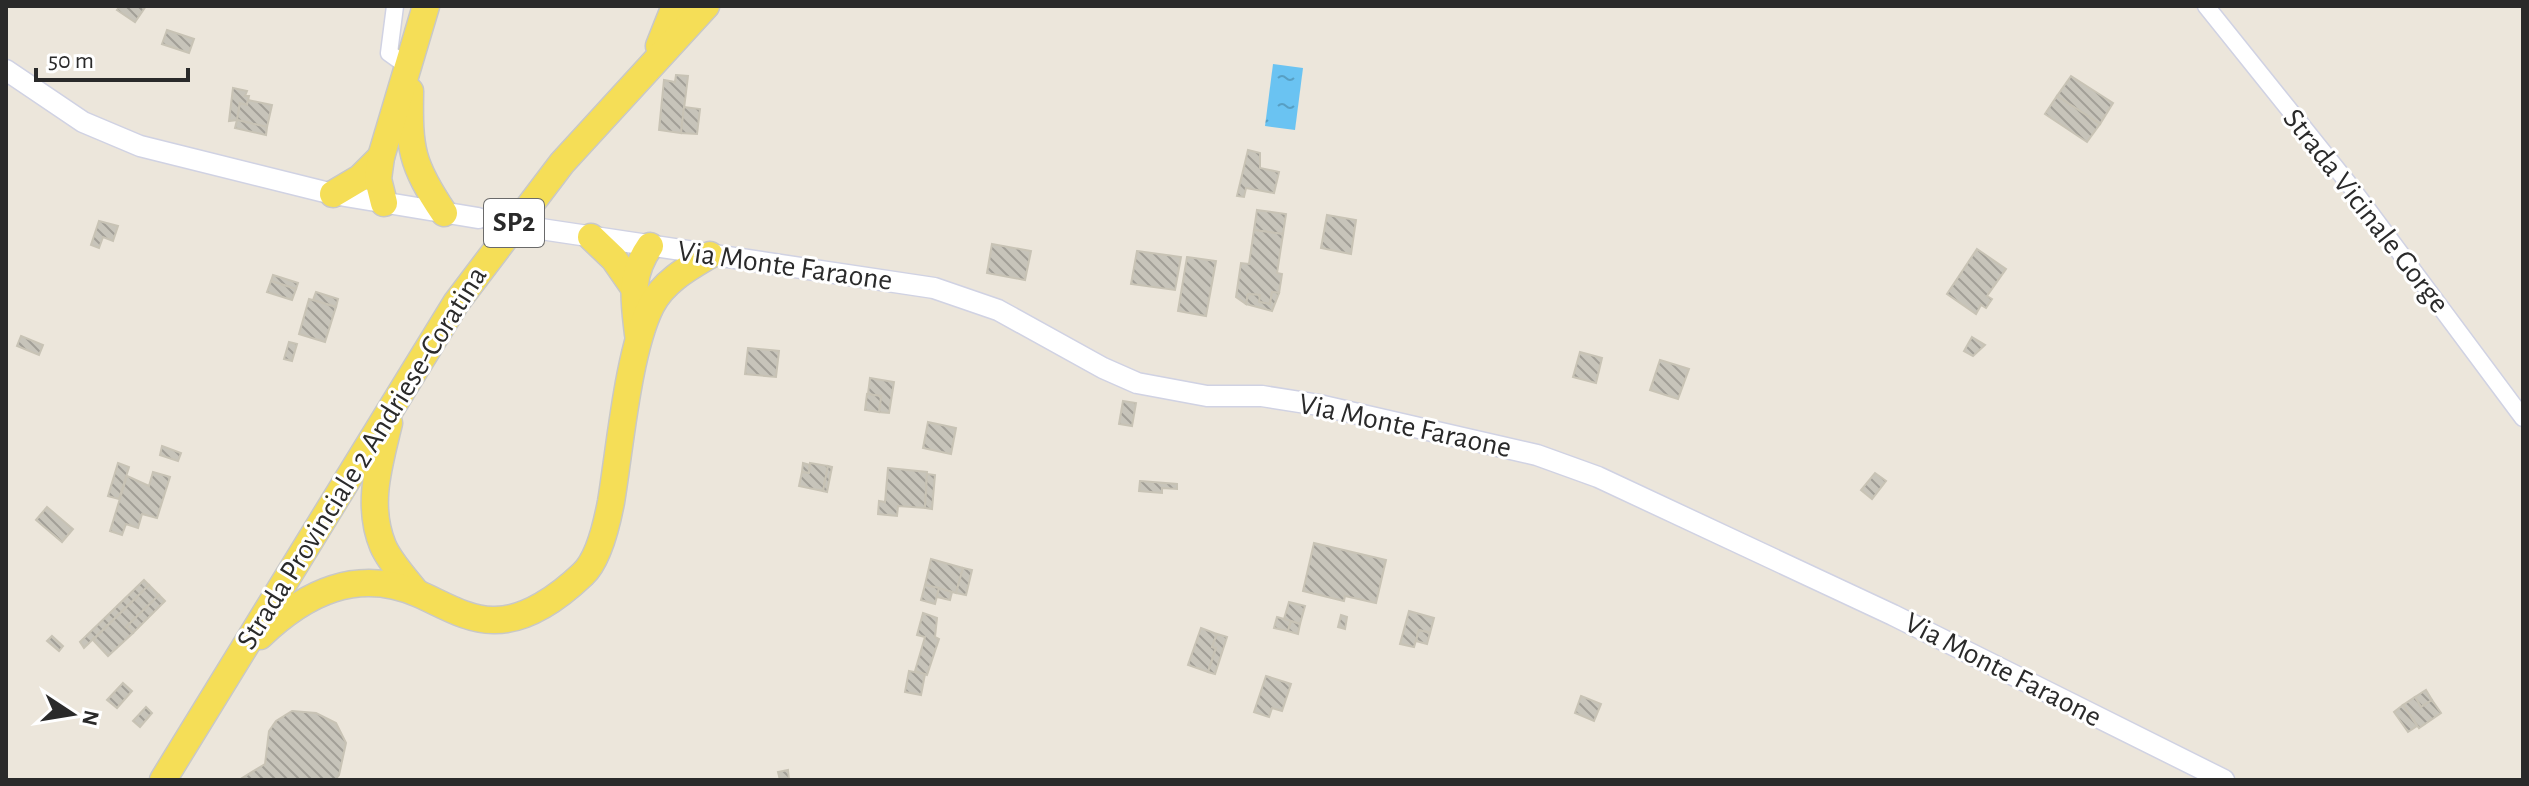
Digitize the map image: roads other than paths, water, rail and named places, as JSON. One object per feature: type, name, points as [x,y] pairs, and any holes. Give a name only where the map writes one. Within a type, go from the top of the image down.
[{"type":"main road","points":[[384,203],[378,179],[381,157],[426,6]]},
{"type":"main road","points":[[653,60],[675,6]]},
{"type":"main road","name":"Strada Provinciale 2 Andriese-Coratina","points":[[163,780],[456,303],[562,163],[653,60],[706,6]]},
{"type":"main road","points":[[384,203],[399,180],[409,148],[410,68]]},
{"type":"main road","points":[[409,148],[422,180],[444,213]]},
{"type":"main road","points":[[333,194],[360,178],[381,157]]},
{"type":"main road","points":[[591,237],[614,259],[632,285]]},
{"type":"main road","points":[[639,340],[632,285],[638,263],[650,246]]},
{"type":"main road","points":[[234,660],[287,610],[322,590],[368,583],[416,592],[448,609],[493,620],[536,610],[586,572],[607,525],[639,340],[652,304],[658,270],[650,246]]},
{"type":"main road","points":[[652,304],[678,274],[710,255]]},
{"type":"main road","points":[[395,400],[374,487],[374,507],[383,547],[416,592]]},
{"type":"street","points":[[395,6],[389,53],[410,68]]},
{"type":"street","name":"Strada Vicinale Gorge","points":[[2206,6],[2348,183],[2523,418]]},
{"type":"street","points":[[6,70],[83,122],[140,146],[333,194],[478,218]]},
{"type":"street","name":"Via Monte Faraone","points":[[541,229],[934,288],[998,310],[1103,368],[1137,383],[1171,391],[1262,396],[1319,405],[1537,455],[1598,477],[1893,615],[2224,780]]},
{"type":"water","points":[[1273,64],[1303,68],[1295,130],[1265,126]]},
{"type":"tunnel","points":[[478,218],[525,226]]}]
